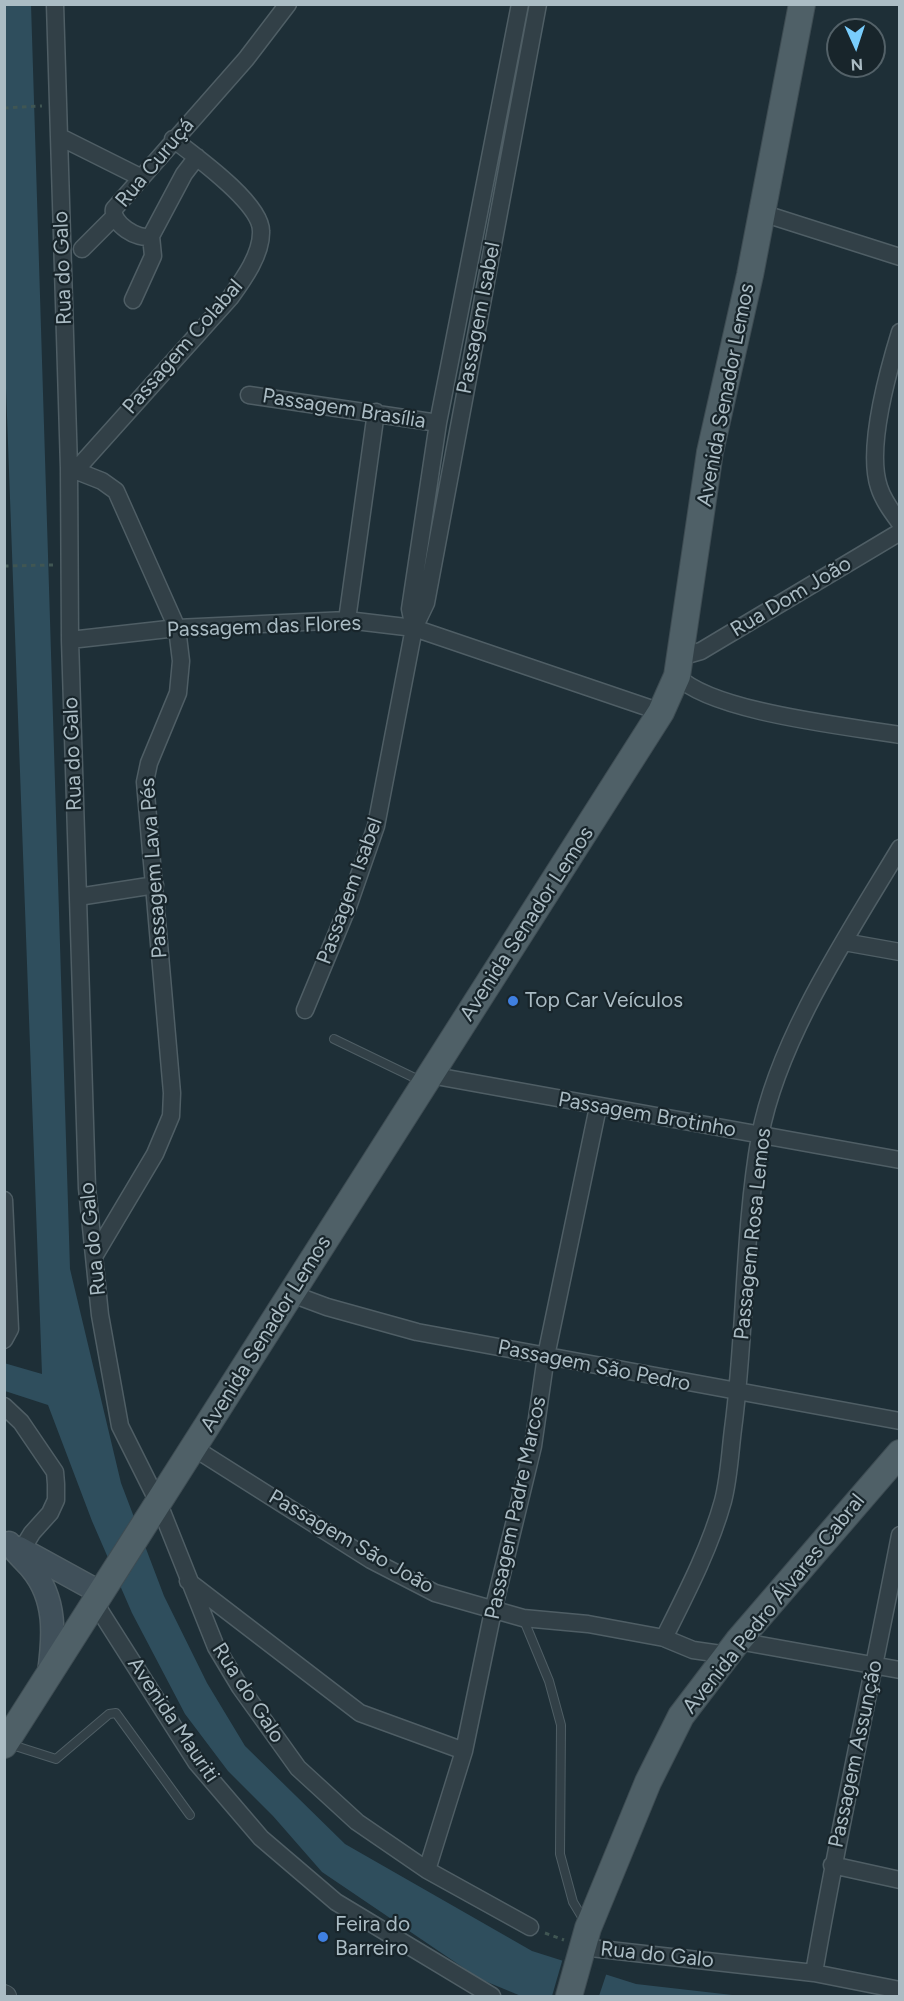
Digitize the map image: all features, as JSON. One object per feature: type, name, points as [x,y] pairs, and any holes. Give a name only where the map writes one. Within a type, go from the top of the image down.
[{"type":"main road","name":"Avenida Senador Lemos","points":[[5,1744],[662,712],[678,667],[710,452],[762,213],[802,4]]},
{"type":"main road","name":"Avenida Pedro Álvares Cabral","points":[[569,1996],[583,1942],[648,1782],[677,1726],[704,1684],[733,1648],[900,1453]]},
{"type":"main road","points":[[14,1547],[101,1593]]},
{"type":"main road","points":[[14,1547],[32,1569],[50,1603],[53,1643],[49,1673]]},
{"type":"street","name":"Rua do Galo","points":[[55,4],[72,469],[69,565],[70,640],[87,1188],[100,1315],[120,1426],[159,1504],[188,1581],[222,1657],[298,1768],[357,1822],[427,1870],[530,1927]]},
{"type":"street","name":"Rua Curuçá","points":[[197,157],[184,174],[151,236],[140,237],[117,222],[114,208],[246,59],[288,4]]},
{"type":"street","name":"Passagem Isabel","points":[[414,628],[410,609],[438,423],[520,4]]},
{"type":"street","name":"Passagem Isabel","points":[[305,1010],[349,904],[376,825],[414,628],[426,603],[538,4]]},
{"type":"street","points":[[60,137],[140,177]]},
{"type":"street","name":"Passagem Colabal","points":[[72,469],[230,298],[245,276],[260,243],[260,222],[254,209],[197,157],[173,139]]},
{"type":"street","points":[[762,213],[900,257]]},
{"type":"street","points":[[82,249],[114,216]]},
{"type":"street","points":[[133,300],[153,256],[151,236]]},
{"type":"street","points":[[900,332],[882,400],[876,469],[881,493],[900,523]]},
{"type":"street","name":"Passagem Brasília","points":[[249,395],[438,423]]},
{"type":"street","points":[[347,620],[376,412]]},
{"type":"street","name":"Passagem Lava Pés","points":[[72,469],[102,481],[116,491],[177,628],[181,661],[178,693],[148,763],[145,782],[172,1094],[171,1116],[155,1154],[95,1255]]},
{"type":"street","name":"Rua Dom João","points":[[678,667],[700,651],[900,532]]},
{"type":"street","name":"Passagem das Flores","points":[[70,640],[177,628],[347,620],[414,628],[662,712]]},
{"type":"street","points":[[678,667],[696,691],[724,702],[900,735]]},
{"type":"street","name":"Passagem Rosa Lemos","points":[[664,1638],[715,1525],[723,1501],[738,1393],[748,1242],[760,1135],[772,1094],[809,1002],[900,848]]},
{"type":"street","points":[[78,897],[155,885]]},
{"type":"street","points":[[844,942],[900,952]]},
{"type":"street","name":"Passagem Brotinho","points":[[427,1079],[900,1160]]},
{"type":"street","name":"Passagem Padre Marcos","points":[[427,1870],[464,1751],[493,1611],[533,1446],[546,1356],[598,1107]]},
{"type":"street","points":[[4,1200],[10,1329],[4,1340]]},
{"type":"street","name":"Passagem São Pedro","points":[[292,1294],[327,1307],[417,1332],[738,1393],[900,1421]]},
{"type":"street","points":[[4,1406],[21,1422],[55,1472],[56,1500],[50,1513],[32,1533],[14,1547]]},
{"type":"street","name":"Passagem São João","points":[[194,1448],[371,1560],[435,1593],[523,1618],[588,1624],[664,1638],[693,1650],[733,1648],[900,1670]]},
{"type":"street","name":"Passagem Assunção","points":[[814,1973],[832,1865],[900,1535]]},
{"type":"street","points":[[188,1581],[266,1638],[360,1713],[464,1751]]},
{"type":"street","name":"Avenida Mauriti","points":[[101,1593],[196,1762],[261,1838],[336,1902],[492,1996]]},
{"type":"street","points":[[832,1865],[900,1880]]},
{"type":"street","name":"Rua do Galo","points":[[583,1942],[814,1973],[900,1990]]},
{"type":"lane","points":[[334,1039],[427,1079]]},
{"type":"lane","points":[[523,1618],[549,1681],[561,1725],[560,1854],[583,1942]]},
{"type":"lane","points":[[5,1744],[56,1760],[109,1714],[116,1713],[190,1815]]},
{"type":"path","points":[[4,108],[59,105]]},
{"type":"path","points":[[4,566],[69,565]]},
{"type":"path","name":"Rua do Galo","points":[[530,1927],[583,1942]]},
{"type":"water","points":[[31,4],[70,1269],[121,1483],[164,1596],[207,1683],[245,1746],[345,1844],[532,1951],[636,1984],[741,1996],[521,1996],[480,1979],[322,1872],[273,1816],[228,1771],[185,1714],[132,1613],[92,1521],[48,1405],[5,1391],[4,1363],[42,1374],[4,334],[5,5]]},
{"type":"pier","points":[[563,1958],[607,1972],[599,1996],[552,1996]]},
{"type":"place","name":"Top Car Veículos","points":[[513,1001]]},
{"type":"place","name":"Feira do Barreiro","points":[[323,1937]]}]
